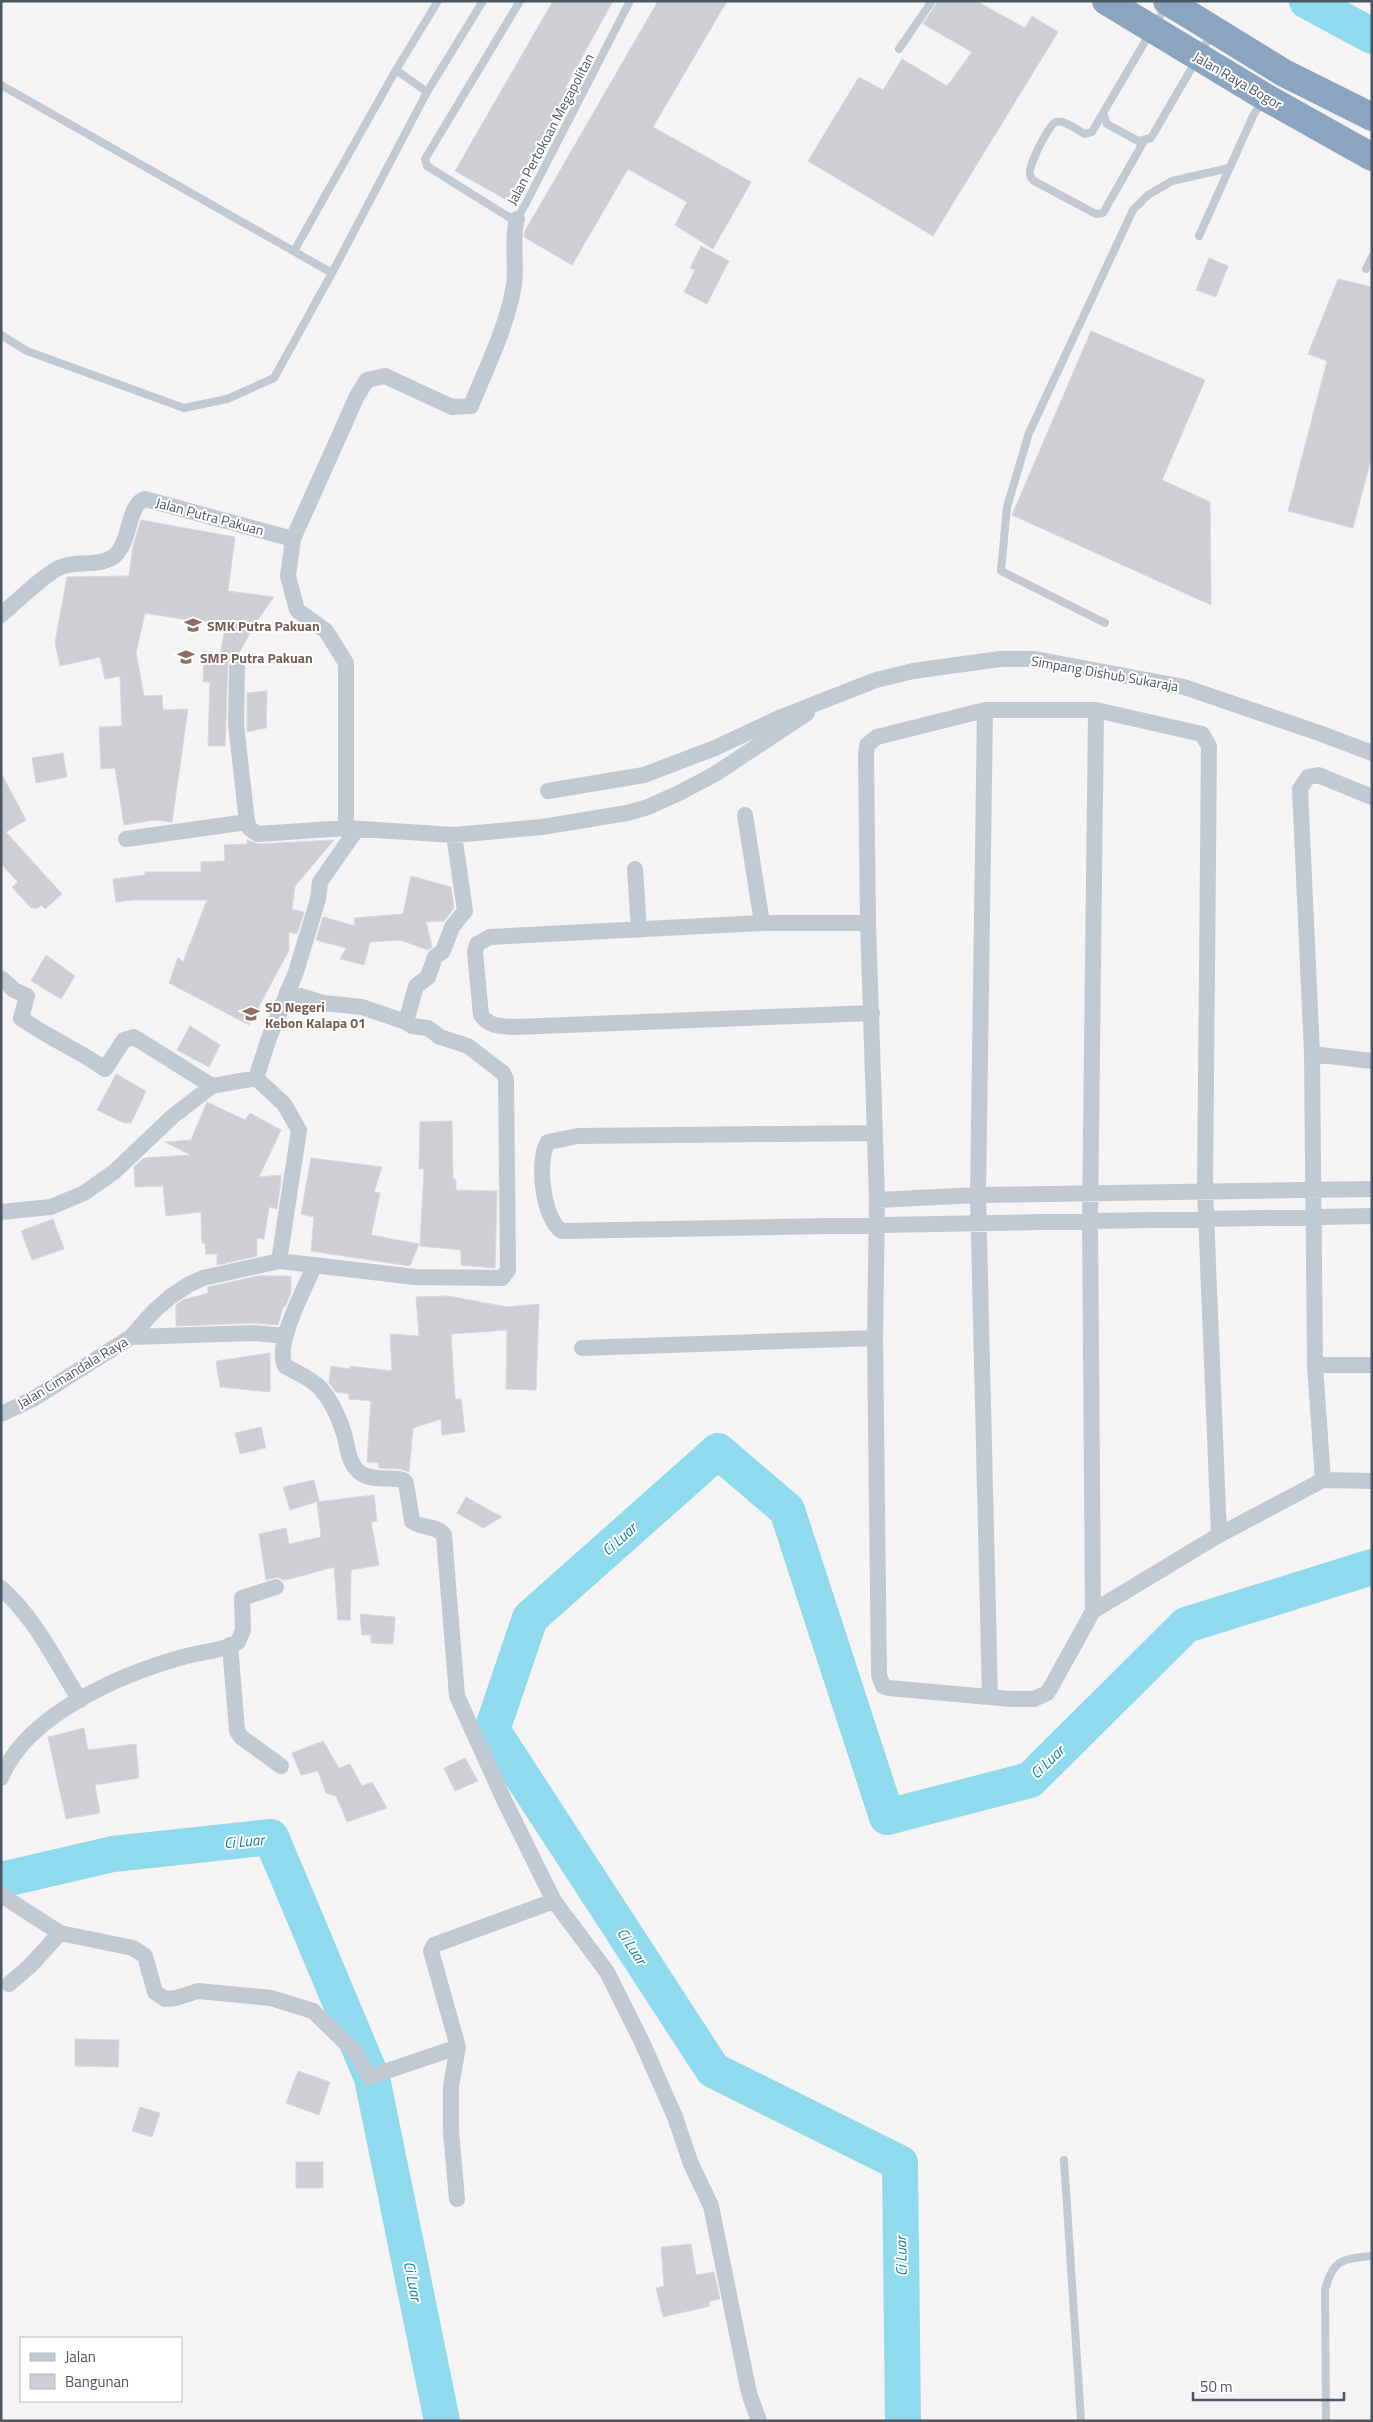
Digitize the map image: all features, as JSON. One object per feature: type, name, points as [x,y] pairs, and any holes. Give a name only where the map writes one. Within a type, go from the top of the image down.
[{"type":"highway","name":"Jalan Raya Bogor","points":[[1106,1],[1265,97],[1372,157]]},
{"type":"highway","name":"Jalan Raya Bogor","points":[[1167,2],[1284,73],[1372,117]]},
{"type":"street","points":[[256,1078],[269,1038],[296,972],[318,899],[320,882],[352,828],[346,663],[326,631],[297,610],[288,576],[293,539],[357,396],[367,380],[386,376],[452,407],[472,406],[509,312],[515,274],[517,219]]},
{"type":"street","name":"Jalan Putra Pakuan","points":[[1,614],[61,567],[100,562],[114,556],[127,535],[136,506],[141,500],[145,499],[293,539]]},
{"type":"street","name":"Simpang Dishub Sukaraja","points":[[548,791],[644,775],[715,748],[779,718],[876,680],[913,671],[1000,659],[1035,659],[1184,687],[1319,732],[1372,753]]},
{"type":"street","points":[[237,667],[236,716],[247,822],[250,829],[258,834],[352,828],[454,835],[542,827],[648,807],[715,774],[795,722],[820,702]]},
{"type":"street","points":[[985,710],[978,1222],[990,1698]]},
{"type":"street","points":[[1219,1534],[1205,1190],[1209,746],[1202,734],[1096,710],[985,710],[877,736],[867,745],[868,923],[874,1133],[878,1200],[875,1338],[881,1681],[883,1686],[990,1698],[1034,1699],[1047,1693],[1093,1611],[1219,1534],[1324,1480],[1372,1481]]},
{"type":"street","points":[[1093,1611],[1090,1194],[1096,710]]},
{"type":"street","points":[[1324,1480],[1315,1365],[1312,1054],[1300,789],[1308,776],[1318,776],[1372,797]]},
{"type":"street","points":[[746,816],[762,923]]},
{"type":"street","points":[[126,839],[247,822]]},
{"type":"street","points":[[406,1022],[416,986],[428,977],[435,957],[443,951],[452,927],[465,911],[454,835]]},
{"type":"street","points":[[635,869],[639,930]]},
{"type":"street","points":[[868,923],[762,923],[490,937],[483,939],[477,944],[475,952],[480,1015],[486,1022],[493,1025],[515,1027],[872,1013]]},
{"type":"street","points":[[2,979],[14,990],[28,996],[21,1018],[39,1032],[88,1057],[105,1069],[124,1040],[134,1037],[212,1086]]},
{"type":"street","points":[[256,1078],[284,1104],[299,1130],[279,1261],[415,1277],[502,1278],[508,1270],[506,1080],[503,1073],[468,1046],[440,1037],[428,1028],[412,1026],[406,1022],[362,1007],[323,1003],[287,992]]},
{"type":"street","points":[[1312,1054],[1372,1061]]},
{"type":"street","points":[[1,1212],[51,1207],[84,1193],[114,1172],[155,1132],[212,1086],[256,1078]]},
{"type":"street","points":[[874,1133],[578,1136],[552,1140],[546,1146],[541,1181],[555,1225],[562,1231],[1372,1216]]},
{"type":"street","points":[[878,1200],[978,1195],[1205,1190],[1312,1191],[1372,1189]]},
{"type":"street","name":"Jalan Cimandala Raya","points":[[1,1414],[33,1399],[131,1337],[153,1312],[188,1285],[203,1278],[279,1261]]},
{"type":"street","points":[[314,1266],[285,1336],[283,1362],[285,1366],[316,1385],[332,1405],[354,1465],[360,1473],[368,1476],[403,1480],[406,1483],[412,1521],[418,1525],[440,1530],[444,1534],[457,1696],[505,1802],[554,1901],[607,1972],[642,2042],[710,2206],[748,2393],[759,2421]]},
{"type":"street","points":[[131,1337],[254,1333],[285,1336]]},
{"type":"street","points":[[582,1348],[875,1338]]},
{"type":"street","points":[[1315,1365],[1372,1366]]},
{"type":"street","points":[[1,1778],[13,1754],[48,1718],[80,1700],[156,1665],[238,1642],[242,1634],[243,1596],[276,1587]]},
{"type":"street","points":[[1,1588],[19,1604],[29,1617],[80,1700]]},
{"type":"street","points":[[230,1645],[237,1731],[241,1737],[281,1766]]},
{"type":"street","points":[[5,1898],[60,1933],[133,1948],[145,1956],[155,1992],[164,1999],[176,1998],[198,1991],[271,1998],[313,2011],[356,2053],[370,2077],[451,2048]]},
{"type":"street","points":[[457,2199],[451,2123],[451,2048],[431,1951],[432,1948],[444,1940],[554,1901]]},
{"type":"street","points":[[9,1984],[30,1966],[60,1933]]},
{"type":"lane","points":[[294,250],[396,70],[438,1]]},
{"type":"lane","points":[[1,335],[27,351],[160,401],[184,408],[227,399],[274,378],[332,273],[427,92],[483,1]]},
{"type":"lane","name":"Jalan Pertokoan Megapolitan","points":[[520,1],[426,159],[427,166],[506,217],[517,219],[630,1]]},
{"type":"lane","points":[[899,49],[932,1]]},
{"type":"lane","points":[[1144,141],[1103,213],[1096,214],[1034,181],[1029,174],[1031,165],[1049,127],[1054,122],[1060,121],[1085,134],[1092,132],[1167,2]]},
{"type":"lane","points":[[1103,113],[1107,124],[1138,141],[1151,138],[1213,30]]},
{"type":"lane","points":[[396,70],[427,92]]},
{"type":"lane","points":[[1,85],[332,273]]},
{"type":"lane","points":[[1199,236],[1253,116],[1265,97]]},
{"type":"lane","points":[[1106,623],[1001,571],[1007,507],[1029,433],[1133,210],[1148,196],[1172,181],[1229,168]]},
{"type":"lane","points":[[1366,269],[1372,257]]},
{"type":"lane","points":[[1064,2160],[1082,2421]]},
{"type":"lane","points":[[1326,2421],[1326,2290],[1328,2280],[1335,2265],[1343,2259],[1372,2256]]},
{"type":"building","points":[[553,1],[613,1],[565,88],[570,90],[507,200],[455,171]]},
{"type":"building","points":[[658,1],[727,1],[653,127],[751,182],[713,249],[675,225],[687,202],[628,169],[572,265],[524,237],[525,231]]},
{"type":"building","points":[[938,1],[976,1],[1025,28],[1032,16],[1058,32],[933,236],[808,161],[859,77],[883,90],[902,59],[947,86],[972,52],[923,24]]},
{"type":"building","points":[[701,246],[729,261],[707,304],[684,292],[695,270],[690,268]]},
{"type":"building","points":[[1209,258],[1228,266],[1216,297],[1196,290]]},
{"type":"building","points":[[1338,279],[1372,287],[1372,455],[1353,528],[1288,511],[1327,361],[1308,354]]},
{"type":"building","points":[[1091,331],[1205,380],[1162,480],[1210,502],[1211,605],[1012,515]]},
{"type":"building","points":[[141,520],[235,537],[228,591],[274,597],[256,622],[237,657],[228,662],[225,746],[208,746],[210,682],[203,682],[204,658],[219,663],[225,626],[145,613],[136,653],[144,696],[162,695],[163,710],[188,709],[172,822],[154,820],[124,825],[115,768],[101,769],[99,727],[122,726],[120,676],[105,679],[100,657],[60,666],[55,643],[67,577],[129,576],[133,546]]},
{"type":"building","points":[[267,691],[266,728],[247,732],[247,693]]},
{"type":"building","points":[[63,753],[67,777],[36,783],[32,758]]},
{"type":"building","points":[[1,773],[26,820],[6,832],[62,894],[45,909],[41,905],[38,908],[31,908],[12,887],[18,882],[1,864]]},
{"type":"building","points":[[247,840],[259,844],[334,840],[295,886],[292,909],[304,912],[297,934],[289,932],[289,950],[249,1025],[169,983],[178,957],[183,962],[207,900],[133,900],[116,902],[113,879],[145,875],[145,872],[201,872],[201,862],[225,861],[224,845],[247,844]]},
{"type":"building","points":[[411,876],[451,887],[454,908],[444,921],[426,922],[432,947],[428,950],[400,940],[370,942],[364,965],[340,959],[346,948],[316,940],[323,917],[355,926],[354,918],[403,914]]},
{"type":"building","points":[[46,955],[75,976],[61,999],[31,981]]},
{"type":"building","points":[[190,1026],[220,1045],[209,1067],[177,1050]]},
{"type":"building","points":[[116,1074],[146,1091],[131,1123],[124,1123],[97,1110]]},
{"type":"building","points":[[207,1102],[245,1120],[250,1113],[281,1130],[259,1177],[281,1175],[277,1209],[269,1207],[264,1239],[257,1238],[257,1256],[217,1265],[217,1254],[206,1254],[205,1243],[202,1243],[201,1212],[166,1216],[163,1186],[135,1187],[134,1167],[144,1158],[191,1155],[165,1142],[191,1140]]},
{"type":"building","points":[[452,1121],[453,1179],[456,1180],[456,1190],[497,1191],[495,1268],[461,1265],[461,1250],[420,1246],[424,1169],[419,1169],[420,1122]]},
{"type":"building","points":[[311,1158],[382,1167],[374,1192],[380,1193],[371,1235],[419,1244],[410,1266],[311,1251],[314,1217],[301,1214]]},
{"type":"building","points":[[53,1219],[64,1249],[32,1260],[21,1231]]},
{"type":"building","points":[[258,1276],[291,1276],[291,1293],[285,1307],[283,1307],[278,1325],[254,1323],[176,1326],[176,1305],[183,1300],[208,1293],[208,1287]]},
{"type":"building","points":[[448,1296],[507,1307],[539,1304],[536,1390],[506,1389],[507,1330],[451,1334],[455,1399],[461,1399],[465,1432],[442,1435],[441,1419],[413,1428],[409,1472],[400,1469],[379,1468],[379,1463],[367,1462],[371,1401],[349,1399],[349,1394],[336,1392],[329,1383],[331,1366],[350,1369],[350,1366],[392,1371],[390,1334],[419,1336],[416,1297]]},
{"type":"building","points":[[270,1353],[270,1392],[220,1387],[216,1361]]},
{"type":"building","points":[[261,1427],[266,1448],[240,1454],[235,1433]]},
{"type":"building","points":[[314,1480],[319,1501],[290,1510],[283,1487]]},
{"type":"building","points":[[374,1495],[377,1521],[371,1522],[379,1565],[351,1570],[350,1620],[338,1620],[334,1567],[290,1579],[283,1580],[278,1577],[266,1580],[259,1534],[286,1528],[289,1544],[321,1537],[317,1502]]},
{"type":"building","points":[[466,1497],[502,1517],[483,1528],[457,1513]]},
{"type":"building","points":[[360,1614],[395,1617],[393,1644],[371,1643],[371,1635],[362,1635]]},
{"type":"building","points":[[84,1728],[88,1750],[136,1744],[139,1778],[95,1785],[100,1813],[66,1819],[48,1737]]},
{"type":"building","points":[[323,1741],[339,1768],[350,1764],[362,1786],[372,1782],[387,1808],[347,1822],[336,1796],[326,1793],[318,1771],[301,1775],[292,1753]]},
{"type":"building","points":[[465,1758],[478,1781],[455,1791],[444,1768]]},
{"type":"building","points":[[75,2039],[119,2040],[118,2067],[75,2066]]},
{"type":"building","points":[[298,2071],[330,2082],[319,2115],[286,2103]]},
{"type":"building","points":[[140,2107],[160,2113],[152,2137],[132,2131]]},
{"type":"building","points":[[296,2162],[323,2162],[323,2188],[296,2188]]},
{"type":"building","points":[[691,2244],[696,2275],[714,2272],[720,2299],[709,2301],[710,2306],[663,2317],[656,2288],[664,2286],[661,2247]]},
{"type":"waterway","points":[[1307,1],[1372,36]]},
{"type":"waterway","name":"Ci Luar","points":[[903,2421],[900,2163],[713,2070],[492,1730],[530,1618],[718,1451],[787,1510],[887,1817],[1030,1780],[1186,1625],[1372,1567]]},
{"type":"waterway","name":"Ci Luar","points":[[1,1880],[113,1854],[271,1837],[372,2078],[442,2421]]},
{"type":"place","name":"SMK Putra Pakuan","points":[[193,625]]},
{"type":"place","name":"SMP Putra Pakuan","points":[[186,657]]},
{"type":"place","name":"SD Negeri Kebon Kalapa 01","points":[[251,1014]]}]
